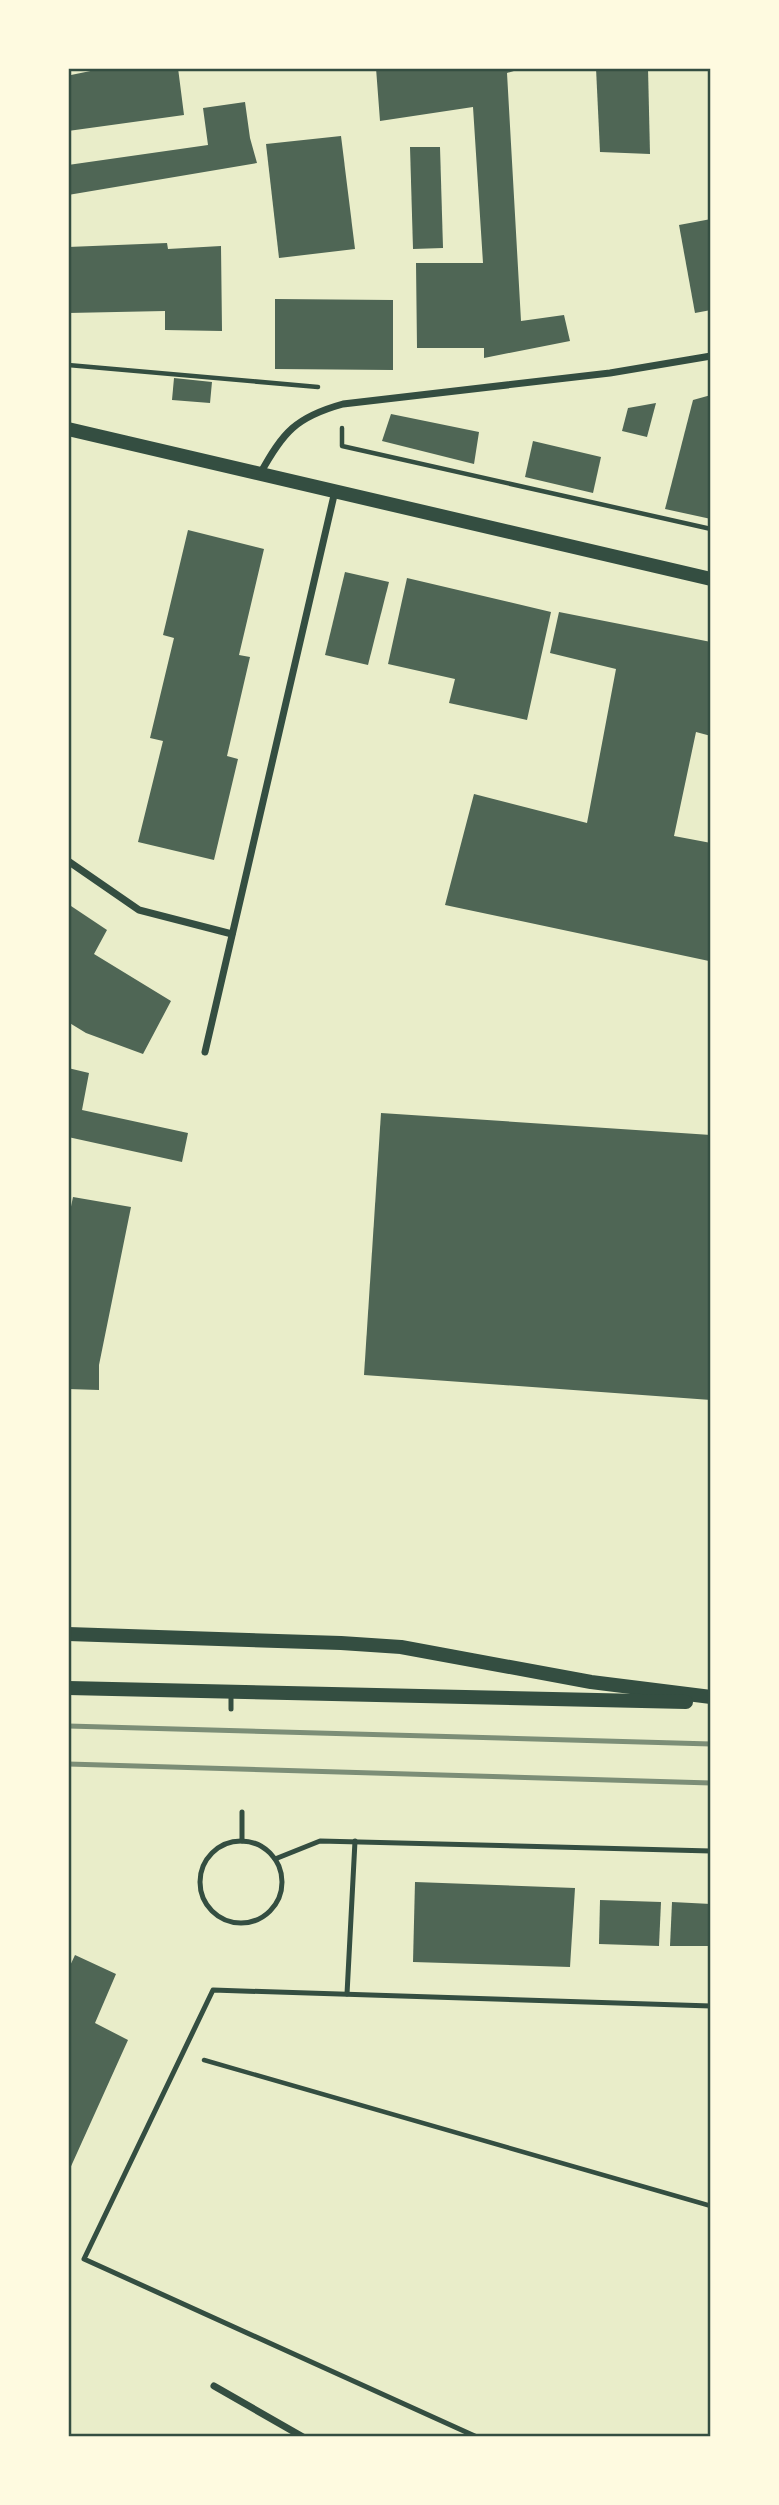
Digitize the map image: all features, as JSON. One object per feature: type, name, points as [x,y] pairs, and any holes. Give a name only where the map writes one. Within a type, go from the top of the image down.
[{"type":"main road","points":[[68,429],[711,579]]},
{"type":"main road","points":[[68,1634],[401,1647],[591,1682],[711,1697]]},
{"type":"main road","points":[[68,1688],[711,1702]]},
{"type":"street","points":[[260,474],[275,446],[297,423],[321,410],[343,404],[610,373],[711,356]]},
{"type":"street","points":[[205,1052],[335,491]]},
{"type":"street","points":[[68,861],[139,910],[232,934]]},
{"type":"street","points":[[214,2386],[303,2437]]},
{"type":"lane","points":[[231,1693],[231,1709]]},
{"type":"lane","points":[[242,1841],[243,1812]]},
{"type":"lane","points":[[242,1841],[267,1849],[281,1871],[282,1884],[280,1896],[273,1908],[248,1922],[234,1922],[221,1918],[210,1909],[202,1896],[200,1883],[202,1869],[208,1857],[218,1848],[242,1841]]},
{"type":"lane","points":[[275,1859],[320,1841],[711,1851]]},
{"type":"lane","points":[[347,1994],[355,1841]]},
{"type":"lane","points":[[477,2437],[84,2259],[213,1990],[711,2006]]},
{"type":"path","points":[[68,365],[334,388],[343,404],[342,446],[711,528]]},
{"type":"path","points":[[182,2054],[711,2206]]},
{"type":"building","points":[[68,68],[71,75],[105,68],[178,68],[184,115],[68,131]]},
{"type":"building","points":[[376,68],[524,68],[507,73],[521,321],[564,315],[570,341],[484,358],[484,348],[417,348],[416,263],[483,263],[473,107],[380,121]]},
{"type":"building","points":[[596,68],[648,68],[650,154],[600,152]]},
{"type":"building","points":[[245,102],[257,163],[68,195],[68,165],[208,145],[203,108]]},
{"type":"building","points":[[341,136],[355,249],[279,258],[266,144]]},
{"type":"building","points":[[410,147],[440,147],[443,248],[413,249]]},
{"type":"building","points":[[711,219],[711,310],[695,313],[679,225]]},
{"type":"building","points":[[167,243],[168,249],[221,246],[222,331],[165,330],[165,311],[68,313],[68,247]]},
{"type":"building","points":[[275,299],[393,300],[393,370],[275,369]]},
{"type":"building","points":[[174,378],[212,382],[210,403],[172,400]]},
{"type":"building","points":[[711,395],[711,519],[665,509],[693,400]]},
{"type":"building","points":[[656,403],[647,437],[622,431],[628,408]]},
{"type":"building","points":[[391,414],[479,432],[474,464],[382,441]]},
{"type":"building","points":[[533,441],[601,457],[593,493],[525,477]]},
{"type":"building","points":[[188,530],[264,549],[239,655],[250,657],[227,756],[238,759],[214,860],[138,842],[163,741],[150,738],[174,638],[163,635]]},
{"type":"building","points":[[345,572],[389,582],[368,665],[325,655]]},
{"type":"building","points":[[407,578],[551,612],[527,720],[449,703],[455,679],[388,664]]},
{"type":"building","points":[[559,612],[711,642],[711,736],[696,732],[674,836],[711,843],[709,961],[445,905],[474,794],[587,823],[616,669],[550,653]]},
{"type":"building","points":[[68,904],[107,930],[94,954],[171,1001],[143,1054],[86,1033],[68,1022]]},
{"type":"building","points":[[68,1068],[89,1073],[82,1110],[188,1133],[182,1162],[68,1137]]},
{"type":"building","points":[[381,1113],[711,1135],[711,1400],[364,1375]]},
{"type":"building","points":[[73,1197],[131,1207],[99,1365],[99,1390],[68,1389],[68,1221]]},
{"type":"building","points":[[415,1882],[575,1888],[570,1967],[413,1962]]},
{"type":"building","points":[[600,1900],[661,1902],[659,1946],[599,1944]]},
{"type":"building","points":[[672,1902],[711,1904],[711,1946],[670,1946]]},
{"type":"building","points":[[75,1955],[116,1974],[95,2023],[128,2040],[68,2173],[68,1970]]},
{"type":"railway","points":[[68,1726],[711,1744]]},
{"type":"railway","points":[[68,1764],[711,1783]]}]
